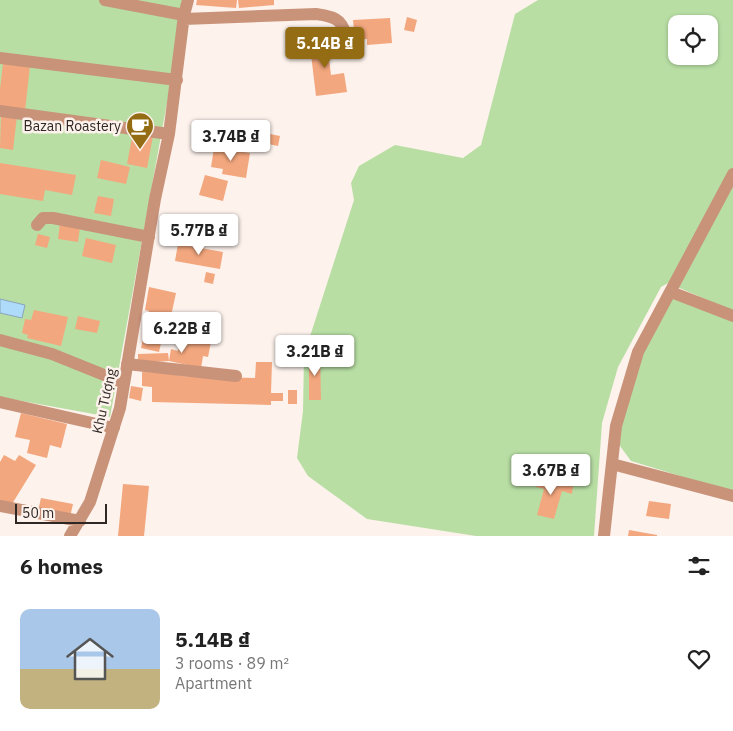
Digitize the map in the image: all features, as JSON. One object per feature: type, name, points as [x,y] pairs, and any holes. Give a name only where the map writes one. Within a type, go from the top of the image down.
[{"type":"street","points":[[105,0],[184,17],[316,14],[330,16],[337,19],[344,27],[349,44]]},
{"type":"street","name":"Khu Tượng","points":[[70,536],[90,502],[120,408],[155,199],[169,134],[184,17],[188,0]]},
{"type":"street","points":[[0,58],[177,80]]},
{"type":"street","points":[[0,111],[169,134]]},
{"type":"street","points":[[604,536],[616,426],[638,352],[733,174]]},
{"type":"street","points":[[37,225],[43,218],[53,218],[149,236]]},
{"type":"street","points":[[671,292],[733,316]]},
{"type":"street","points":[[0,340],[52,354],[124,383]]},
{"type":"street","points":[[128,364],[236,376]]},
{"type":"street","points":[[0,402],[114,428]]},
{"type":"street","points":[[612,464],[733,496]]},
{"type":"street","points":[[0,506],[80,521]]},
{"type":"green space","points":[[0,0],[182,0],[168,97],[110,417],[0,397]]},
{"type":"green space","points":[[538,0],[733,0],[733,311],[668,283],[661,287],[618,367],[602,423],[594,536],[476,536],[367,519],[308,476],[297,458],[303,411],[304,355],[354,200],[351,183],[359,166],[395,145],[463,158],[481,145],[515,14]]},
{"type":"green space","points":[[678,298],[733,319],[733,492],[631,461],[620,446],[620,426],[642,353],[671,299]]},
{"type":"water","points":[[0,299],[25,305],[22,318],[0,313]]},
{"type":"building","points":[[197,0],[237,0],[236,8],[196,5]]},
{"type":"building","points":[[238,0],[274,0],[274,5],[239,8]]},
{"type":"building","points":[[407,17],[417,20],[414,32],[404,30]]},
{"type":"building","points":[[390,18],[392,43],[367,45],[367,39],[355,40],[353,20]]},
{"type":"building","points":[[326,35],[331,75],[344,73],[347,92],[316,96],[309,38]]},
{"type":"building","points":[[3,63],[30,66],[25,111],[0,108]]},
{"type":"building","points":[[1,114],[17,116],[13,150],[0,148]]},
{"type":"building","name":"Bazan Roastery","points":[[133,132],[153,136],[147,168],[127,164]]},
{"type":"building","points":[[265,133],[280,136],[278,146],[264,143]]},
{"type":"building","points":[[214,148],[250,153],[246,178],[222,174],[223,169],[211,167]]},
{"type":"building","points":[[101,160],[130,167],[126,184],[97,178]]},
{"type":"building","points":[[0,163],[76,175],[72,195],[45,190],[43,201],[0,194]]},
{"type":"building","points":[[205,175],[228,181],[223,201],[199,195]]},
{"type":"building","points":[[98,196],[114,199],[111,216],[94,213]]},
{"type":"building","points":[[60,223],[80,227],[78,242],[58,239]]},
{"type":"building","points":[[38,234],[50,237],[47,248],[35,245]]},
{"type":"building","points":[[86,238],[116,245],[112,263],[82,256]]},
{"type":"building","points":[[178,244],[223,252],[220,269],[175,261]]},
{"type":"building","points":[[206,272],[215,274],[213,284],[204,282]]},
{"type":"building","points":[[149,287],[176,293],[171,316],[216,325],[212,340],[164,330],[159,352],[141,348],[149,311],[145,310]]},
{"type":"building","points":[[34,310],[68,317],[61,346],[27,338],[28,335],[22,333],[25,319],[31,320]]},
{"type":"building","points":[[78,316],[100,321],[97,333],[75,329]]},
{"type":"building","points":[[181,337],[211,342],[208,357],[203,356],[201,368],[169,361],[171,349],[178,351]]},
{"type":"building","points":[[168,353],[169,361],[138,363],[138,354]]},
{"type":"building","points":[[320,353],[321,400],[309,400],[309,354]]},
{"type":"building","points":[[256,362],[272,362],[271,393],[283,393],[283,401],[271,401],[271,405],[152,402],[152,387],[142,386],[142,372],[179,373],[179,376],[255,378]]},
{"type":"building","points":[[131,386],[143,388],[141,401],[129,398]]},
{"type":"building","points":[[288,390],[297,390],[297,404],[288,404]]},
{"type":"building","points":[[21,413],[67,424],[61,448],[50,445],[47,458],[27,453],[30,440],[15,437]]},
{"type":"building","points":[[4,455],[15,461],[19,455],[36,465],[12,504],[0,502],[0,462]]},
{"type":"building","points":[[539,477],[573,486],[572,494],[562,491],[554,519],[537,515],[544,489],[536,487]]},
{"type":"building","points":[[123,484],[149,486],[144,536],[118,536]]},
{"type":"building","points":[[41,498],[73,504],[70,517],[38,511]]},
{"type":"building","points":[[649,501],[671,504],[669,519],[646,516]]},
{"type":"building","points":[[629,530],[657,535],[657,536],[628,536]]},
{"type":"place","name":"Bazan Roastery","points":[[140,150]]}]
